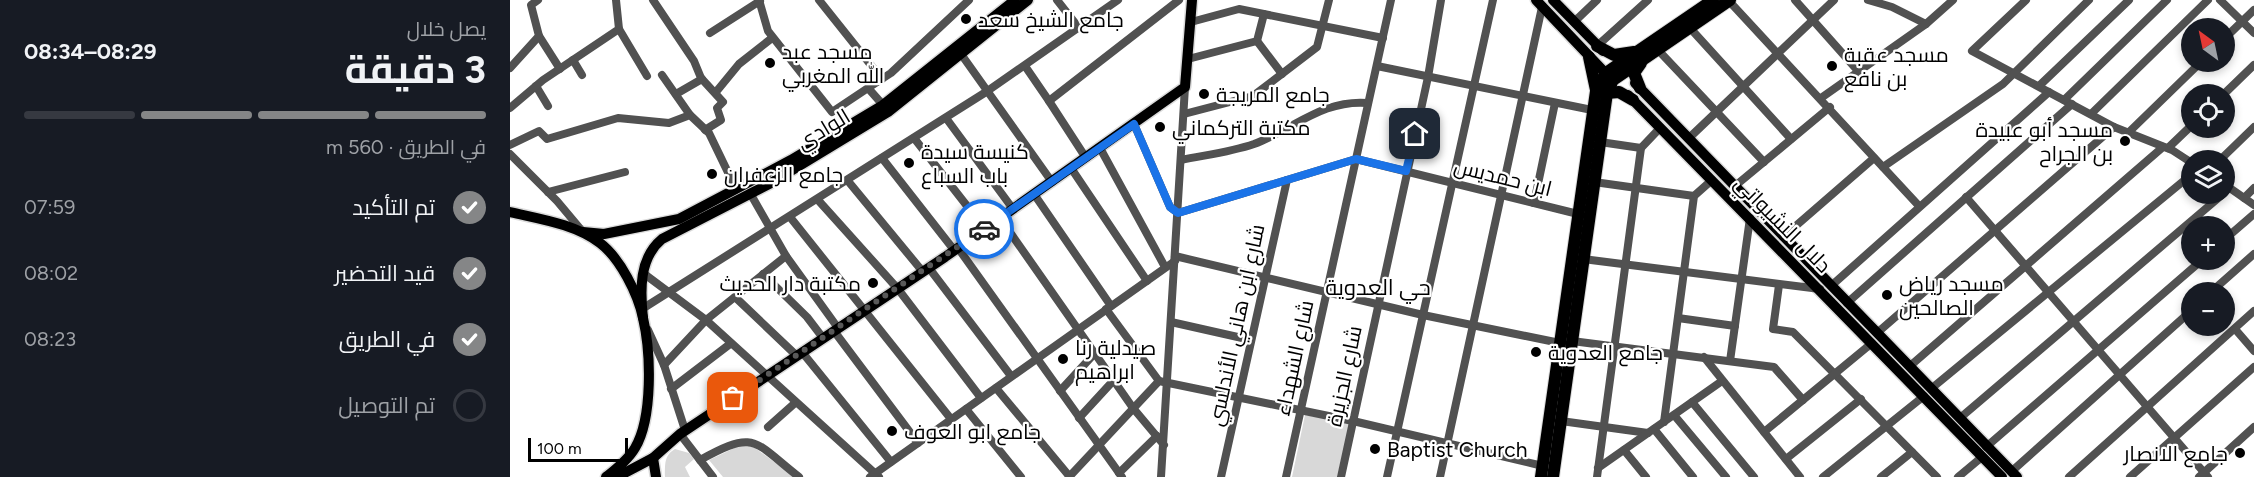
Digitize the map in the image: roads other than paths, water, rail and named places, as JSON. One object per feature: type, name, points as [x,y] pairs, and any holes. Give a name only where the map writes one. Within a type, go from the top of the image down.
[{"type":"highway","points":[[1553,477],[1578,214],[1592,110],[1609,77],[1642,55],[1713,0]]},
{"type":"highway","points":[[1597,46],[1614,55],[1642,55],[1658,50],[1729,0]]},
{"type":"highway","points":[[1640,88],[1635,81],[1634,73],[1642,55]]},
{"type":"highway","points":[[1542,471],[1583,259],[1600,142],[1601,92],[1589,57]]},
{"type":"highway","points":[[1601,92],[1619,92],[1633,100]]},
{"type":"main road","name":"الوادي","points":[[583,232],[604,234],[679,219],[791,160],[883,105],[1015,0]]},
{"type":"main road","name":"الوادي","points":[[643,313],[643,273],[651,248],[662,239],[750,193],[888,112],[1028,0]]},
{"type":"main road","points":[[617,477],[653,458],[682,432],[926,270],[1185,87],[1192,0]]},
{"type":"main road","name":"دلال النشيواتي","points":[[1553,0],[1735,186],[1783,237],[1825,287],[1847,303],[1875,338],[1910,366],[1928,392],[1960,418],[1986,452]]},
{"type":"main road","name":"دلال النشيواتي","points":[[1539,3],[1589,57],[1750,218],[1825,287],[2010,475]]},
{"type":"main road","points":[[510,212],[583,232],[612,255],[627,279],[643,313],[648,364],[647,410],[635,448],[606,477]]},
{"type":"main road","points":[[653,458],[656,477]]},
{"type":"street","points":[[538,0],[531,5],[539,36],[560,69]]},
{"type":"street","points":[[616,0],[619,29],[647,76]]},
{"type":"street","points":[[653,0],[694,61],[702,79],[723,102],[717,108],[721,120],[705,130]]},
{"type":"street","points":[[819,0],[882,79]]},
{"type":"street","points":[[710,33],[759,1],[772,38],[832,112],[882,79],[969,0]]},
{"type":"street","points":[[1057,0],[1079,28]]},
{"type":"street","points":[[713,477],[682,432],[664,365],[643,313],[668,294],[986,92],[1118,0]]},
{"type":"street","points":[[1049,101],[1179,0]]},
{"type":"street","points":[[1184,114],[1244,100],[1317,47],[1329,0]]},
{"type":"street","name":"شارع الشهداء","points":[[1286,477],[1391,0]]},
{"type":"street","name":"شارع الجزيرة","points":[[1341,477],[1428,77],[1441,0]]},
{"type":"street","points":[[1387,477],[1494,0]]},
{"type":"street","points":[[1574,22],[1597,0]]},
{"type":"street","points":[[1597,46],[1648,0]]},
{"type":"street","points":[[1729,0],[1919,206]]},
{"type":"street","points":[[1795,0],[1859,72]]},
{"type":"street","points":[[1689,138],[1834,0]]},
{"type":"street","points":[[1868,0],[1892,7],[1926,24]]},
{"type":"street","points":[[1892,7],[1900,0]]},
{"type":"street","points":[[1821,98],[1926,24],[1953,0]]},
{"type":"street","points":[[2026,0],[1972,51],[2114,127],[2181,157]]},
{"type":"street","points":[[1883,167],[2003,84],[2089,0]]},
{"type":"street","points":[[2039,86],[2129,0]]},
{"type":"street","points":[[1847,303],[2068,102],[2167,0]]},
{"type":"street","points":[[2091,114],[2208,0]]},
{"type":"street","points":[[2220,0],[2254,33]]},
{"type":"street","points":[[1440,477],[1523,96],[1539,3]]},
{"type":"street","points":[[1191,22],[1239,9],[1383,38]]},
{"type":"street","points":[[2235,28],[2254,10]]},
{"type":"street","points":[[1257,41],[1264,14]]},
{"type":"street","points":[[1690,28],[1791,139]]},
{"type":"street","points":[[510,108],[536,86],[619,29]]},
{"type":"street","points":[[510,68],[539,36]]},
{"type":"street","points":[[716,92],[740,64],[772,38]]},
{"type":"street","points":[[1257,41],[1282,74]]},
{"type":"street","points":[[1188,59],[1257,41]]},
{"type":"street","points":[[1658,50],[1764,162]]},
{"type":"street","points":[[961,54],[1052,182]]},
{"type":"street","points":[[573,60],[582,75]]},
{"type":"street","points":[[2234,84],[2254,65]]},
{"type":"street","points":[[1025,66],[1086,158]]},
{"type":"street","points":[[1377,66],[1592,110]]},
{"type":"street","points":[[2128,133],[2191,72]]},
{"type":"street","points":[[662,75],[690,115],[705,130],[736,189]]},
{"type":"street","points":[[676,94],[702,79]]},
{"type":"street","points":[[536,86],[548,106]]},
{"type":"street","points":[[1161,477],[1164,445],[1163,382],[1171,322],[1185,87]]},
{"type":"street","points":[[868,88],[883,105]]},
{"type":"street","points":[[1583,259],[1779,285],[1825,287],[2049,92]]},
{"type":"street","points":[[1181,160],[1253,144],[1333,105],[1348,101],[1368,103]]},
{"type":"street","points":[[1534,203],[1555,103]]},
{"type":"street","points":[[1735,186],[1830,107]]},
{"type":"street","points":[[510,145],[538,131],[547,139],[618,118],[669,123],[690,115]]},
{"type":"street","points":[[945,118],[1013,209]]},
{"type":"street","points":[[1134,124],[1170,207],[1178,213]]},
{"type":"street","points":[[1764,432],[1835,373],[2114,127]]},
{"type":"street","points":[[2230,150],[2254,127]]},
{"type":"street","points":[[1598,473],[1641,148],[1660,128]]},
{"type":"street","points":[[1910,366],[2181,134]]},
{"type":"street","points":[[914,138],[985,229]]},
{"type":"street","points":[[1600,142],[1641,148]]},
{"type":"street","points":[[1100,148],[1165,267]]},
{"type":"street","points":[[510,154],[583,232]]},
{"type":"street","points":[[882,158],[956,249],[1120,475],[1157,436]]},
{"type":"street","points":[[1783,237],[1875,158]]},
{"type":"street","points":[[1178,213],[1356,159]]},
{"type":"street","name":"ابن حمديس","points":[[1356,159],[1578,214]]},
{"type":"street","points":[[1071,168],[1147,281]]},
{"type":"street","points":[[548,192],[625,172]]},
{"type":"street","name":"شارع ابن هاني الأندلسي","points":[[1221,477],[1287,180]]},
{"type":"street","points":[[1664,422],[1694,196],[1712,180]]},
{"type":"street","points":[[848,181],[926,270],[1011,376]]},
{"type":"street","points":[[1594,182],[1636,186],[1694,196]]},
{"type":"street","points":[[1823,477],[2181,183]]},
{"type":"street","points":[[2244,198],[2254,188]]},
{"type":"street","points":[[750,193],[786,256],[836,330],[918,443]]},
{"type":"street","points":[[1034,194],[1108,308],[1163,382],[1397,431],[1448,443],[1542,471]]},
{"type":"street","points":[[2235,194],[2254,205]]},
{"type":"street","points":[[1966,197],[2099,348],[2204,475],[2254,427]]},
{"type":"street","points":[[818,200],[898,288],[981,398]]},
{"type":"street","points":[[1960,418],[2209,204]]},
{"type":"street","points":[[2235,230],[2254,214]]},
{"type":"street","points":[[790,217],[951,419]]},
{"type":"street","points":[[1730,361],[1750,218]]},
{"type":"street","points":[[1000,219],[1113,381],[1164,445]]},
{"type":"street","points":[[2222,282],[2254,254]]},
{"type":"street","points":[[664,365],[706,320],[786,256]]},
{"type":"street","points":[[643,273],[668,294],[706,320],[875,476],[891,462],[1147,281],[1175,258]]},
{"type":"street","points":[[1175,258],[1472,325],[1566,342],[1614,345],[1774,367],[1803,400]]},
{"type":"street","points":[[1958,477],[2099,348],[2190,270]]},
{"type":"street","points":[[763,274],[807,317],[823,338]]},
{"type":"street","points":[[1779,285],[1773,329],[1794,332],[1937,477]]},
{"type":"street","points":[[735,297],[800,354],[891,462]]},
{"type":"street","points":[[2254,311],[2235,329],[2254,351]]},
{"type":"street","points":[[1678,318],[1735,326]]},
{"type":"street","points":[[2010,475],[2181,320]]},
{"type":"street","points":[[1171,322],[1251,340]]},
{"type":"street","points":[[2069,477],[2227,336]]},
{"type":"street","points":[[671,388],[730,344]]},
{"type":"street","points":[[1060,391],[1094,354]]},
{"type":"street","points":[[1704,357],[1800,477]]},
{"type":"street","points":[[2130,477],[2254,367]]},
{"type":"street","points":[[1079,418],[1113,381]]},
{"type":"street","points":[[1598,473],[1624,450],[1722,381]]},
{"type":"street","points":[[996,388],[1070,477],[1133,408],[1163,382]]},
{"type":"street","points":[[1786,459],[1861,399]]},
{"type":"street","points":[[1692,402],[1754,477]]},
{"type":"street","points":[[768,427],[795,403]]},
{"type":"street","points":[[966,409],[1021,477]]},
{"type":"street","points":[[1674,415],[1726,477]]},
{"type":"street","points":[[1560,421],[1651,431],[1693,477]]},
{"type":"street","points":[[700,460],[726,446],[748,441],[759,446],[799,477]]},
{"type":"street","points":[[1624,450],[1646,477]]},
{"type":"street","points":[[1881,477],[1912,452]]},
{"type":"place","name":"جامع الشيخ سعد","points":[[966,19]]},
{"type":"place","name":"مسجد عبد الله المغربي","points":[[770,63]]},
{"type":"place","name":"مسجد عقبة بن نافع","points":[[1832,66]]},
{"type":"place","name":"جامع المريجة","points":[[1204,94]]},
{"type":"place","name":"مكتبة التركماني","points":[[1160,127]]},
{"type":"place","name":"مسجد أبو عبيدة بن الجراح","points":[[2125,141]]},
{"type":"place","name":"كنيسة سيدة باب السباع","points":[[909,163]]},
{"type":"place","name":"جامع الزعفران","points":[[712,174]]},
{"type":"place","name":"مكتبة دار الحديث","points":[[873,283]]},
{"type":"place","name":"مسجد رياض الصالحين","points":[[1887,295]]},
{"type":"place","name":"جامع العدوية","points":[[1536,352]]},
{"type":"place","name":"صيدلية رنا ابراهيم","points":[[1063,359]]},
{"type":"place","name":"جامع ابو العوف","points":[[892,431]]},
{"type":"place","name":"Baptist Church","points":[[1375,449]]},
{"type":"place","name":"جامع الانصار","points":[[2240,453]]},
{"type":"district","name":"حي العدوية","points":[[1378,287]]}]
